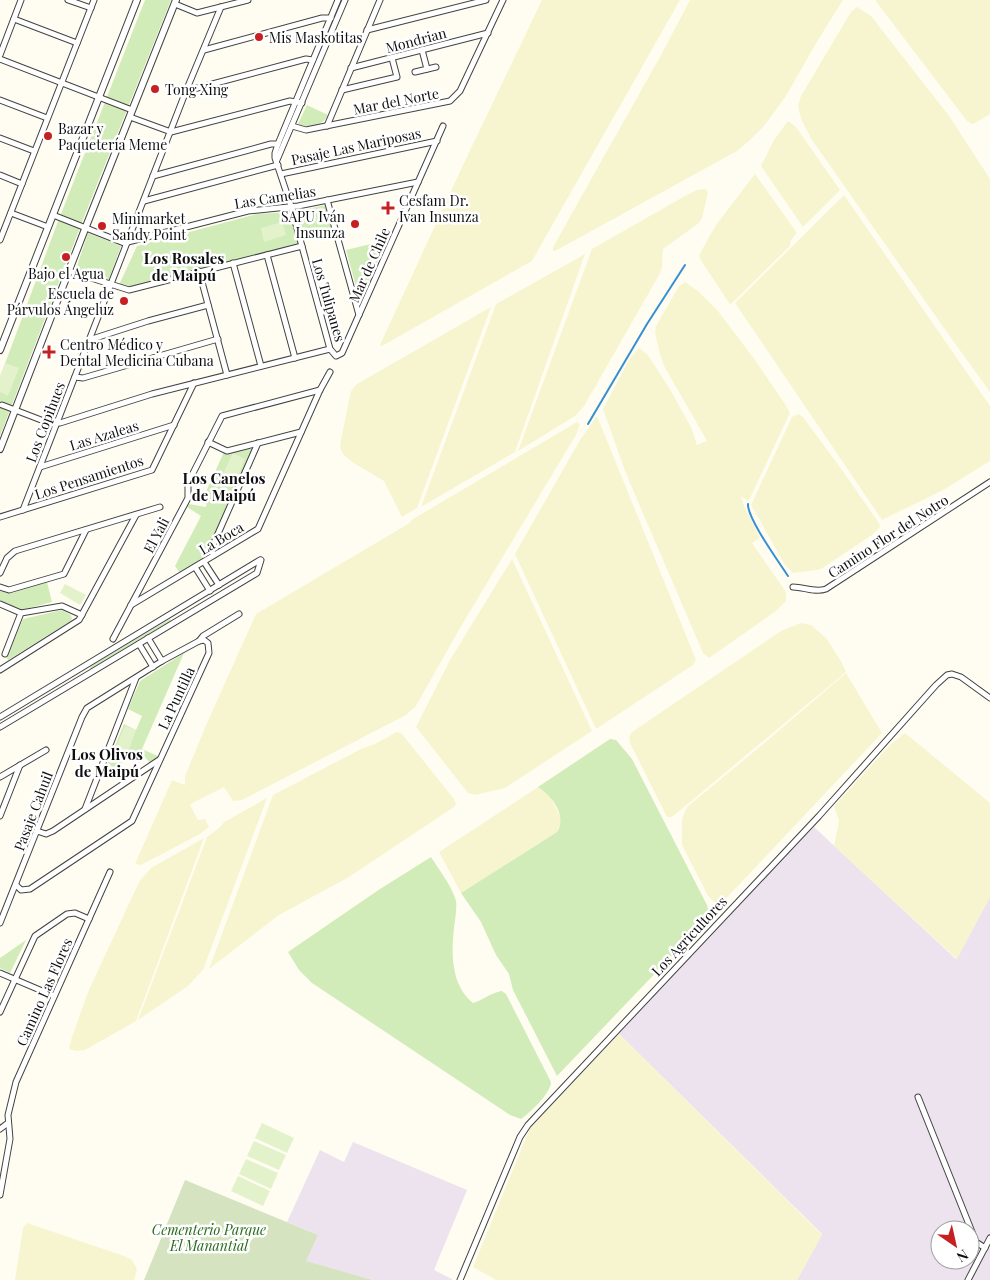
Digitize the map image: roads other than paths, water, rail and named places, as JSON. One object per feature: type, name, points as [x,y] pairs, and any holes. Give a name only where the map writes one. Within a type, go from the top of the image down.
[{"type":"street","points":[[0,55],[21,0]]},
{"type":"street","points":[[68,0],[91,8]]},
{"type":"street","points":[[0,240],[94,0]]},
{"type":"street","points":[[0,350],[137,0]]},
{"type":"street","points":[[0,449],[175,2],[196,13],[248,0]]},
{"type":"street","name":"Los Tulipanes","points":[[277,163],[292,126],[313,60],[338,0]]},
{"type":"street","name":"Los Tulipanes","points":[[336,356],[330,349],[275,153],[345,0]]},
{"type":"street","points":[[327,126],[380,0]]},
{"type":"street","points":[[367,30],[486,0]]},
{"type":"street","name":"Mar del Norte","points":[[292,126],[306,130],[450,101],[460,90],[503,0]]},
{"type":"street","name":"Los Copihues","points":[[23,510],[221,7]]},
{"type":"street","points":[[204,50],[322,18],[331,18]]},
{"type":"street","points":[[14,19],[77,43]]},
{"type":"street","name":"Mondrian","points":[[351,68],[488,33]]},
{"type":"street","points":[[422,50],[427,69]]},
{"type":"street","points":[[342,90],[397,77],[392,58]]},
{"type":"street","points":[[0,59],[132,110]]},
{"type":"street","points":[[186,92],[306,59],[313,60]]},
{"type":"street","points":[[415,72],[436,67]]},
{"type":"street","points":[[0,100],[47,118]]},
{"type":"street","points":[[130,117],[171,132],[299,102]]},
{"type":"street","name":"Mar de Chile","points":[[336,356],[342,352],[443,126]]},
{"type":"street","points":[[0,138],[34,151]]},
{"type":"street","name":"Pasaje Las Mariposas","points":[[281,174],[437,141]]},
{"type":"street","points":[[153,176],[271,144],[278,144]]},
{"type":"street","points":[[144,201],[277,163]]},
{"type":"street","points":[[0,175],[22,184]]},
{"type":"street","name":"Las Camelias","points":[[127,243],[248,211],[327,200],[418,182]]},
{"type":"street","points":[[327,200],[359,315]]},
{"type":"street","points":[[11,213],[48,226]]},
{"type":"street","points":[[53,215],[121,243],[127,243]]},
{"type":"street","points":[[69,272],[129,290],[302,246]]},
{"type":"street","points":[[266,255],[295,358]]},
{"type":"street","points":[[233,263],[261,366]]},
{"type":"street","points":[[200,271],[227,375]]},
{"type":"street","points":[[89,340],[148,320],[208,306]]},
{"type":"street","points":[[75,377],[83,378],[218,339]]},
{"type":"street","points":[[2,405],[49,423],[57,423],[194,383],[330,349]]},
{"type":"street","name":"La Boca","points":[[131,605],[253,532],[260,525],[320,390],[330,372]]},
{"type":"street","name":"Los Pensamientos","points":[[0,517],[152,470],[194,383]]},
{"type":"street","name":"El Yali","points":[[113,639],[188,498],[188,483],[220,418],[224,414],[320,390]]},
{"type":"street","name":"Las Azaleas","points":[[40,467],[174,425]]},
{"type":"street","points":[[208,442],[227,451],[301,432]]},
{"type":"street","points":[[214,555],[212,545],[258,443]]},
{"type":"street","name":"Camino Flor del Notro","points":[[793,587],[818,591],[826,589],[990,482]]},
{"type":"street","points":[[0,573],[7,558],[15,551],[160,507]]},
{"type":"street","points":[[0,670],[75,623],[82,615],[136,515]]},
{"type":"street","points":[[0,586],[9,590],[64,574],[86,530]]},
{"type":"street","points":[[0,717],[260,560],[256,573],[0,728]]},
{"type":"street","points":[[204,562],[219,585]]},
{"type":"street","points":[[195,567],[210,590]]},
{"type":"street","points":[[0,604],[21,613],[62,606],[82,615]]},
{"type":"street","points":[[173,612],[178,620]]},
{"type":"street","points":[[5,654],[21,613]]},
{"type":"street","points":[[85,809],[136,677],[198,641],[239,614]]},
{"type":"street","points":[[148,638],[162,661]]},
{"type":"street","name":"La Puntilla","points":[[16,885],[21,890],[30,889],[128,825],[135,818],[209,653],[208,643],[204,640],[198,641]]},
{"type":"street","points":[[139,644],[153,667]]},
{"type":"street","points":[[80,668],[85,676]]},
{"type":"street","name":"Los Agricultores","points":[[460,1280],[520,1137],[528,1125],[819,816],[936,685],[947,675],[952,674],[961,677],[990,698]]},
{"type":"street","name":"Pasaje Cahuil","points":[[0,923],[82,717],[87,708],[136,677]]},
{"type":"street","points":[[0,777],[46,750]]},
{"type":"street","points":[[37,831],[49,833],[160,760]]},
{"type":"street","points":[[0,816],[20,765]]},
{"type":"street","name":"Camino Las Flores","points":[[0,1195],[1,1179],[10,1139],[8,1115],[16,1082],[110,872]]},
{"type":"street","points":[[0,1012],[2,1003],[33,938],[67,914],[75,914],[89,919]]},
{"type":"street","points":[[0,973],[54,996]]},
{"type":"street","points":[[918,1097],[976,1242],[985,1248]]},
{"type":"street","points":[[0,1129],[8,1124]]},
{"type":"street","points":[[968,1280],[990,1238]]},
{"type":"waterway","points":[[588,424],[647,324],[685,265]]},
{"type":"waterway","points":[[748,504],[749,511],[758,529],[788,576]]},
{"type":"place","name":"Mis Maskotitas","points":[[259,37]]},
{"type":"place","name":"Tong Xing","points":[[155,89]]},
{"type":"place","name":"Bazar y Paquetería Meme","points":[[48,136]]},
{"type":"place","name":"Cesfam Dr. Ivan Insunza","points":[[388,208]]},
{"type":"place","name":"SAPU Iván Insunza","points":[[355,224]]},
{"type":"place","name":"Minimarket Sandy Point","points":[[102,226]]},
{"type":"place","name":"Bajo el Agua","points":[[66,257]]},
{"type":"place","name":"Escuela de Párvulos Ángeluz","points":[[124,301]]},
{"type":"place","name":"Centro Médico y Dental Medicina Cubana","points":[[49,352]]},
{"type":"district","name":"Los Rosales de Maipú","points":[[184,266]]},
{"type":"district","name":"Los Canelos de Maipú","points":[[224,486]]},
{"type":"district","name":"Los Olivos de Maipú","points":[[107,762]]},
{"type":"park label","name":"Cementerio Parque El Manantial","points":[[209,1238]]}]
